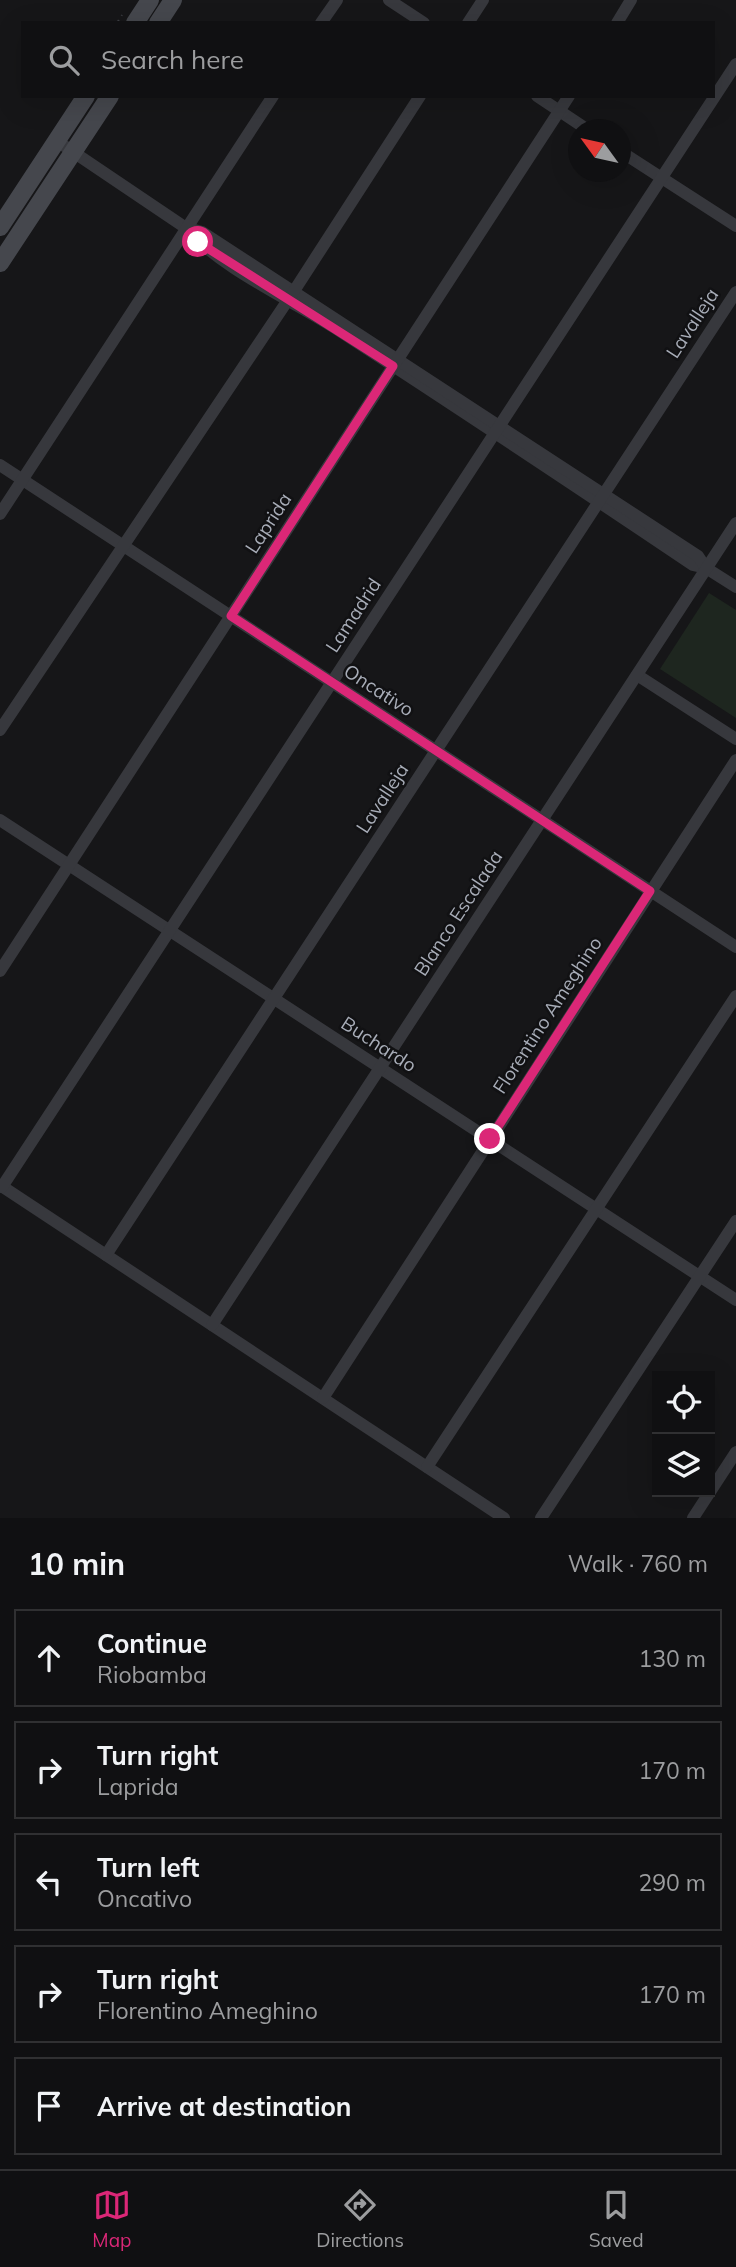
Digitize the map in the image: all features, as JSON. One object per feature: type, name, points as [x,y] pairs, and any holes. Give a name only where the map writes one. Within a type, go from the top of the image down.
[{"type":"main road","points":[[136,21],[150,0]]},
{"type":"main road","points":[[159,21],[173,0]]},
{"type":"main road","points":[[0,227],[85,98]]},
{"type":"main road","points":[[0,264],[109,98]]},
{"type":"street","points":[[322,21],[337,0]]},
{"type":"street","points":[[389,0],[421,21]]},
{"type":"street","points":[[469,21],[483,0]]},
{"type":"street","points":[[618,21],[631,0]]},
{"type":"street","name":"Lamadrid","points":[[715,96],[736,64]]},
{"type":"street","points":[[0,514],[272,98]]},
{"type":"street","points":[[0,730],[291,295],[419,98]]},
{"type":"street","points":[[540,98],[571,119]]},
{"type":"street","name":"Laprida","points":[[0,971],[568,98]]},
{"type":"street","name":"Lamadrid","points":[[1,1186],[714,98]]},
{"type":"street","points":[[57,141],[186,228],[198,242],[291,295],[396,362],[601,497],[698,556],[706,568],[736,587]]},
{"type":"street","points":[[631,158],[736,226]]},
{"type":"street","name":"Lavalleja","points":[[106,1255],[736,292]]},
{"type":"street","name":"Oncativo","points":[[0,465],[736,947]]},
{"type":"street","name":"Blanco Escalada","points":[[212,1325],[736,523]]},
{"type":"street","points":[[637,675],[736,739]]},
{"type":"street","name":"Florentino Ameghino","points":[[323,1398],[736,760]]},
{"type":"street","name":"Buchardo","points":[[0,820],[736,1300]]},
{"type":"street","points":[[427,1467],[736,996]]},
{"type":"street","points":[[1,1186],[504,1518]]},
{"type":"street","points":[[541,1518],[736,1220]]},
{"type":"street","points":[[693,1518],[736,1452]]},
{"type":"shaded area","points":[[709,593],[736,610],[736,718],[660,669]]},
{"type":"route","points":[[198,242],[393,366],[231,616],[650,891],[490,1139]]}]
